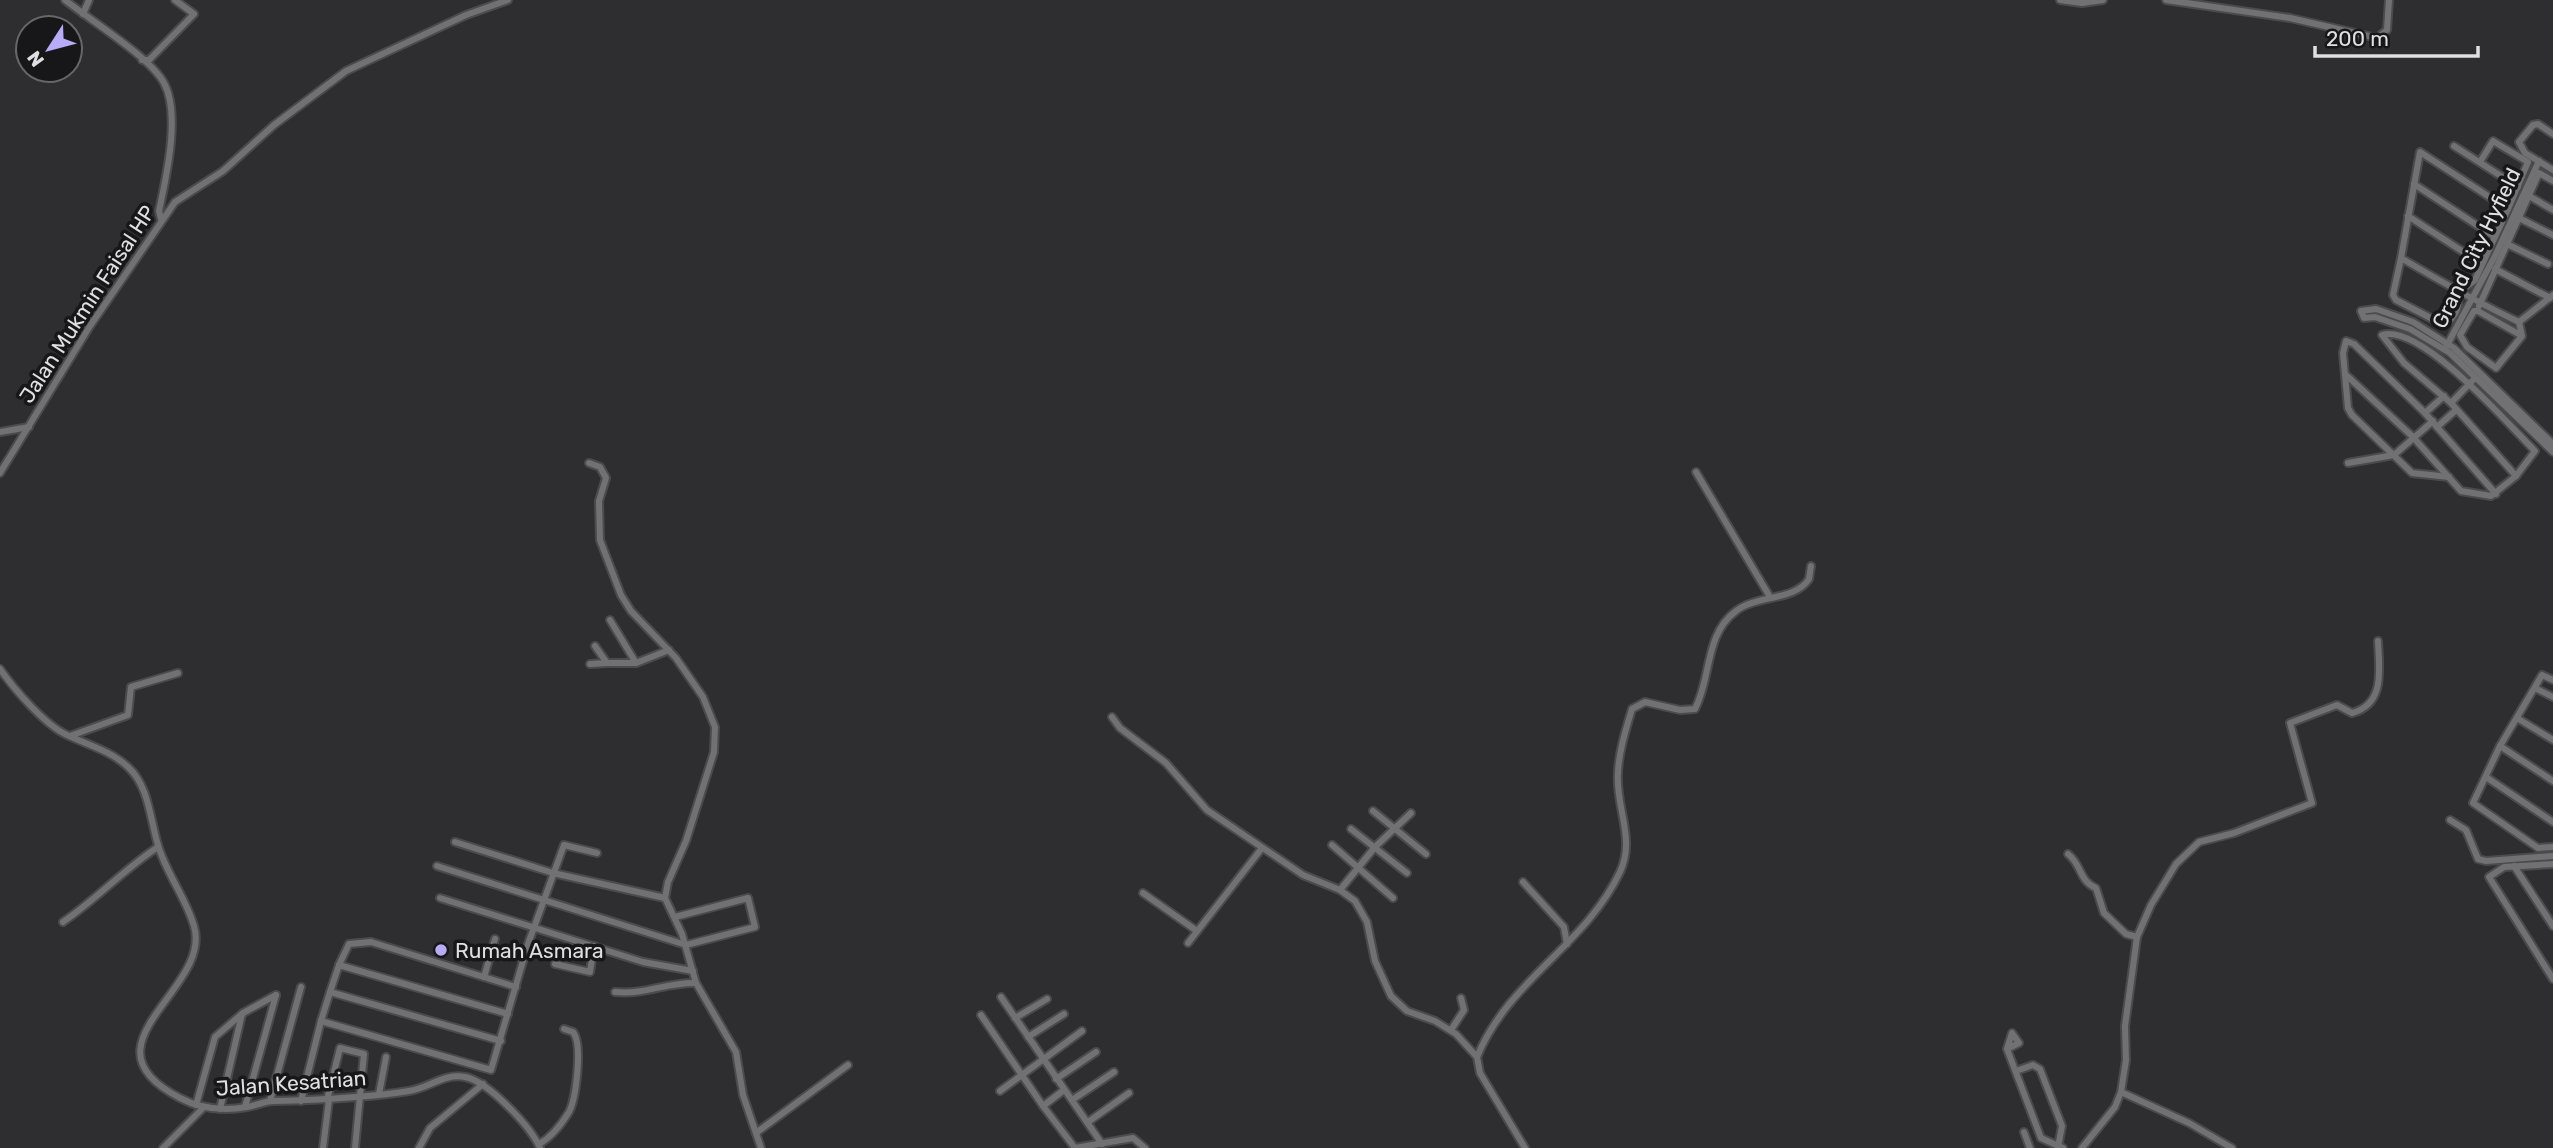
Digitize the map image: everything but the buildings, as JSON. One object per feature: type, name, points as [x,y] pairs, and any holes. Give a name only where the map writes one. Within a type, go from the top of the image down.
[{"type":"street","points":[[65,0],[83,14],[89,0]]},
{"type":"street","points":[[142,60],[149,60],[194,14],[175,0]]},
{"type":"street","name":"Jalan Mukmin Faisal HP","points":[[0,473],[61,372],[161,219],[175,202],[223,171],[274,124],[337,77],[466,15],[508,0]]},
{"type":"street","points":[[2060,0],[2082,3],[2103,0]]},
{"type":"street","points":[[2166,0],[2290,18],[2377,38],[2387,30],[2389,0]]},
{"type":"street","points":[[84,15],[161,78],[169,99],[171,136],[159,211],[161,219]]},
{"type":"street","points":[[2553,134],[2538,124],[2533,125],[2519,142],[2525,153],[2553,170]]},
{"type":"street","points":[[2459,292],[2475,280],[2528,162],[2493,141],[2480,162]]},
{"type":"street","points":[[2454,146],[2518,187]]},
{"type":"street","points":[[2459,292],[2459,309],[2444,325],[2396,300],[2393,295],[2420,152],[2508,209]]},
{"type":"street","name":"Grand City Hyfield","points":[[2446,347],[2472,300],[2539,161]]},
{"type":"street","points":[[2522,336],[2496,368],[2467,347],[2460,335],[2479,307],[2539,173],[2553,181]]},
{"type":"street","points":[[2414,184],[2495,237]]},
{"type":"street","points":[[2529,196],[2553,210]]},
{"type":"street","points":[[2407,216],[2482,264]]},
{"type":"street","points":[[2519,218],[2553,235]]},
{"type":"street","points":[[2507,244],[2548,264]]},
{"type":"street","points":[[2401,258],[2472,300],[2522,336]]},
{"type":"street","points":[[2495,269],[2551,297],[2519,322]]},
{"type":"street","points":[[2479,307],[2519,322]]},
{"type":"street","points":[[2553,444],[2481,372],[2413,322],[2376,309],[2360,313],[2364,318],[2375,317],[2410,329],[2446,347],[2474,379],[2553,452]]},
{"type":"street","points":[[2519,322],[2522,336]]},
{"type":"street","points":[[2345,374],[2412,436],[2465,493],[2496,494],[2516,476],[2535,451],[2446,362],[2416,342],[2393,335],[2382,335],[2404,363],[2451,403],[2516,476]]},
{"type":"street","points":[[2449,477],[2412,473],[2348,408],[2343,344],[2349,341],[2425,414],[2496,494]]},
{"type":"street","points":[[2451,403],[2481,372]]},
{"type":"street","points":[[2425,414],[2444,396]]},
{"type":"street","points":[[2348,463],[2394,455],[2412,436],[2456,410]]},
{"type":"street","points":[[0,432],[29,426]]},
{"type":"street","points":[[589,463],[600,467],[606,478],[599,501],[600,540],[621,595],[631,611],[669,650],[708,706],[716,733],[714,752],[686,841],[668,882],[666,898],[687,945],[696,983],[734,1046],[743,1095],[761,1148]]},
{"type":"street","points":[[1696,472],[1770,597]]},
{"type":"street","points":[[1476,1057],[1514,994],[1567,944],[1607,896],[1625,859],[1627,835],[1618,772],[1632,709],[1645,702],[1680,710],[1695,709],[1717,633],[1736,611],[1806,584],[1811,566]]},
{"type":"street","points":[[610,620],[636,663]]},
{"type":"street","points":[[2082,1148],[2115,1107],[2121,1092],[2126,1060],[2125,1026],[2137,937],[2165,881],[2191,847],[2312,803],[2290,723],[2337,705],[2352,713],[2366,705],[2378,691],[2378,641]]},
{"type":"street","points":[[595,646],[607,663]]},
{"type":"street","points":[[590,663],[636,663],[669,650]]},
{"type":"street","name":"Jalan Kesatrian","points":[[0,670],[25,698],[70,736],[111,754],[131,769],[143,789],[158,847],[194,924],[197,948],[188,971],[145,1030],[140,1052],[145,1067],[155,1082],[181,1099],[220,1109],[270,1101],[328,1100],[418,1089],[453,1076],[483,1084]]},
{"type":"street","points":[[70,736],[128,715],[131,687],[178,673]]},
{"type":"street","points":[[2553,680],[2542,675],[2500,747],[2473,803],[2538,848],[2553,847]]},
{"type":"street","points":[[2535,688],[2553,697]]},
{"type":"street","points":[[1112,717],[1120,728],[1166,763],[1207,810],[1303,875],[1340,890],[1363,912],[1378,970],[1391,996],[1406,1011],[1436,1021],[1451,1030],[1476,1057],[1480,1073],[1525,1148]]},
{"type":"street","points":[[2517,718],[2553,740]]},
{"type":"street","points":[[2500,747],[2553,781]]},
{"type":"street","points":[[2486,777],[2553,822]]},
{"type":"street","points":[[1374,811],[1426,854]]},
{"type":"street","points":[[1340,890],[1393,828],[1410,813]]},
{"type":"street","points":[[2450,820],[2466,830],[2477,859],[2486,861],[2553,856]]},
{"type":"street","points":[[1351,829],[1407,873]]},
{"type":"street","points":[[455,842],[553,873],[666,898]]},
{"type":"street","points":[[321,1021],[491,1070],[534,926],[564,845],[597,853]]},
{"type":"street","points":[[1332,845],[1393,898]]},
{"type":"street","points":[[63,922],[158,847]]},
{"type":"street","points":[[1188,943],[1262,848]]},
{"type":"street","points":[[2068,854],[2077,863],[2085,883],[2096,888],[2104,913],[2126,934],[2137,937]]},
{"type":"street","points":[[2552,865],[2514,866],[2489,877],[2550,968],[2553,979]]},
{"type":"street","points":[[437,866],[687,945],[755,927],[748,898],[675,917]]},
{"type":"street","points":[[2514,866],[2553,926]]},
{"type":"street","points":[[1523,882],[1564,927],[1567,944]]},
{"type":"street","points":[[1143,892],[1196,931]]},
{"type":"street","points":[[440,898],[660,967],[693,971]]},
{"type":"street","points":[[484,977],[495,939]]},
{"type":"street","points":[[301,1101],[321,1021],[346,946],[360,941],[516,987]]},
{"type":"street","points":[[555,964],[590,972],[594,946]]},
{"type":"street","points":[[339,964],[509,1014]]},
{"type":"street","points":[[615,992],[649,993],[678,983],[696,983]]},
{"type":"street","points":[[270,1101],[301,987]]},
{"type":"street","points":[[330,992],[500,1041]]},
{"type":"street","points":[[163,1148],[200,1106],[215,1037],[243,1013],[276,995],[245,1107]]},
{"type":"street","points":[[1001,997],[1102,1144]]},
{"type":"street","points":[[1451,1030],[1464,1010],[1461,998]]},
{"type":"street","points":[[1015,1018],[1047,999]]},
{"type":"street","points":[[220,1109],[243,1013]]},
{"type":"street","points":[[1028,1037],[1064,1014]]},
{"type":"street","points":[[981,1015],[1075,1148],[1133,1138],[1145,1148]]},
{"type":"street","points":[[419,1148],[430,1128],[483,1084],[532,1133],[539,1146],[555,1132],[572,1105],[578,1043],[573,1032],[564,1029]]},
{"type":"street","points":[[1000,1091],[1082,1031]]},
{"type":"street","points":[[323,1148],[328,1100],[340,1048],[364,1054],[357,1097],[355,1148]]},
{"type":"street","points":[[2007,1049],[2041,1138],[2060,1147],[2063,1126],[2040,1069],[2033,1065],[2016,1071]]},
{"type":"street","points":[[1056,1079],[1096,1052]]},
{"type":"street","points":[[379,1094],[386,1057]]},
{"type":"street","points":[[756,1133],[848,1065]]},
{"type":"street","points":[[1072,1100],[1114,1072]]},
{"type":"street","points":[[1043,1106],[1064,1090]]},
{"type":"street","points":[[2121,1092],[2189,1123],[2232,1148]]},
{"type":"street","points":[[1088,1122],[1129,1093]]},
{"type":"street","points":[[2024,1132],[2030,1148]]},
{"type":"place","name":"Rumah Asmara","points":[[441,950]]}]
